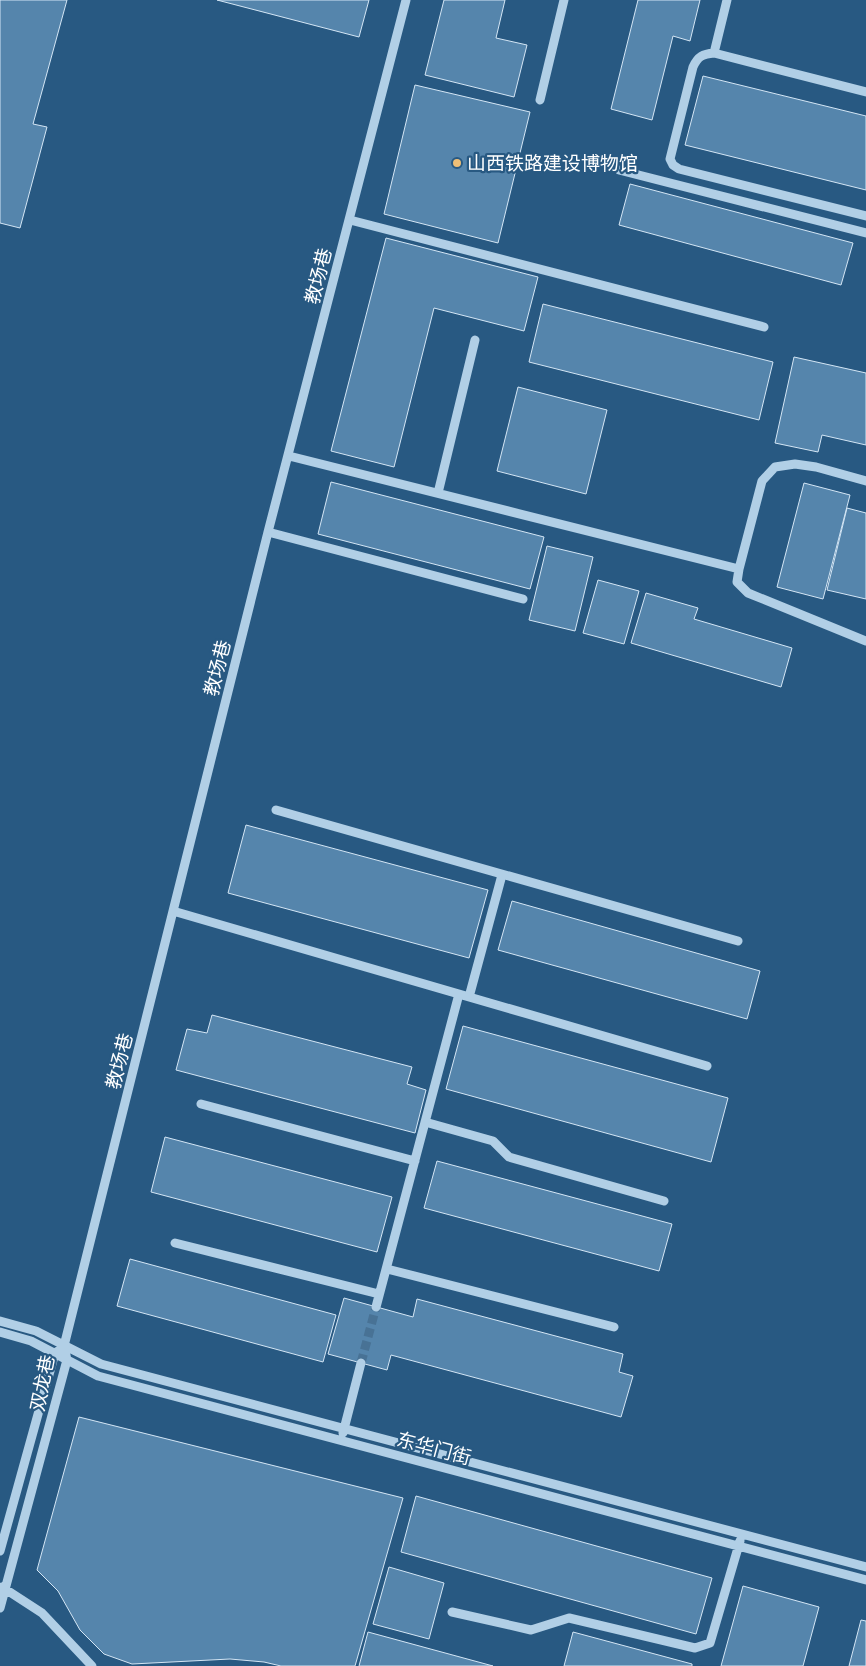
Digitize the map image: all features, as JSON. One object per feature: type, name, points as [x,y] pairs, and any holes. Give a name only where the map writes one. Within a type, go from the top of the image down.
[{"type":"street","name":"教场巷","points":[[64,1346],[268,532],[406,0]]},
{"type":"street","points":[[540,100],[564,0]]},
{"type":"street","points":[[714,53],[728,0]]},
{"type":"street","points":[[866,92],[714,53],[704,54],[696,60],[692,67],[670,159],[673,165],[679,169],[866,216]]},
{"type":"street","points":[[619,170],[866,233]]},
{"type":"street","points":[[350,220],[764,327]]},
{"type":"street","points":[[438,493],[475,340]]},
{"type":"street","points":[[289,456],[739,569]]},
{"type":"street","points":[[866,481],[816,467],[795,464],[775,467],[762,481],[737,582],[748,594],[866,641]]},
{"type":"street","points":[[268,532],[524,599]]},
{"type":"street","points":[[276,810],[738,941]]},
{"type":"street","points":[[469,997],[502,875]]},
{"type":"street","points":[[173,911],[707,1066]]},
{"type":"street","points":[[376,1307],[459,994]]},
{"type":"street","points":[[200,1104],[415,1161]]},
{"type":"street","points":[[425,1122],[493,1140],[509,1157],[664,1201]]},
{"type":"street","points":[[175,1242],[379,1294]]},
{"type":"street","points":[[387,1269],[614,1327]]},
{"type":"street","name":"东华门街","points":[[0,1321],[36,1331],[101,1364],[866,1567]]},
{"type":"street","name":"东华门街","points":[[0,1332],[32,1341],[98,1376],[866,1580]]},
{"type":"street","name":"双龙巷","points":[[0,1551],[54,1353],[64,1346],[67,1360],[3,1587],[0,1608]]},
{"type":"street","points":[[342,1440],[361,1363]]},
{"type":"street","points":[[452,1612],[531,1630],[568,1618],[694,1648],[710,1643],[742,1534]]},
{"type":"street","points":[[3,1587],[42,1613],[92,1666]]},
{"type":"building","points":[[0,0],[67,0],[33,124],[47,127],[20,228],[0,223]]},
{"type":"building","points":[[217,0],[369,0],[359,37]]},
{"type":"building","points":[[444,0],[505,0],[496,38],[527,45],[514,97],[425,75]]},
{"type":"building","points":[[638,0],[700,0],[690,41],[673,36],[652,120],[611,109]]},
{"type":"building","points":[[703,76],[866,116],[866,190],[685,145]]},
{"type":"building","name":"山西铁路建设博物馆","points":[[415,85],[530,112],[498,243],[384,214]]},
{"type":"building","points":[[630,184],[853,243],[841,285],[619,225]]},
{"type":"building","points":[[386,238],[538,277],[524,331],[434,308],[394,467],[331,451]]},
{"type":"building","points":[[543,304],[773,362],[759,420],[529,362]]},
{"type":"building","points":[[794,357],[866,373],[866,445],[822,435],[818,452],[775,443]]},
{"type":"building","points":[[518,387],[607,410],[586,494],[497,471]]},
{"type":"building","points":[[331,482],[544,537],[530,589],[318,534]]},
{"type":"building","points":[[804,483],[850,495],[823,599],[777,587]]},
{"type":"building","points":[[847,508],[866,513],[866,599],[827,590]]},
{"type":"building","points":[[547,546],[593,557],[575,631],[529,620]]},
{"type":"building","points":[[598,580],[639,591],[624,644],[583,633]]},
{"type":"building","points":[[646,593],[698,608],[694,619],[792,648],[781,687],[631,643]]},
{"type":"building","points":[[246,825],[488,890],[469,958],[228,893]]},
{"type":"building","points":[[512,901],[760,971],[747,1019],[498,950]]},
{"type":"building","points":[[212,1015],[412,1067],[407,1084],[426,1090],[415,1133],[176,1070],[187,1029],[207,1033]]},
{"type":"building","points":[[463,1026],[728,1098],[711,1162],[446,1089]]},
{"type":"building","points":[[165,1137],[392,1197],[377,1252],[151,1192]]},
{"type":"building","points":[[437,1161],[672,1224],[659,1271],[424,1208]]},
{"type":"building","points":[[130,1259],[336,1315],[323,1362],[117,1306]]},
{"type":"building","points":[[344,1298],[413,1317],[417,1299],[623,1354],[619,1372],[633,1376],[621,1417],[391,1355],[387,1370],[328,1354]]},
{"type":"building","points":[[79,1417],[403,1498],[355,1666],[281,1666],[264,1662],[230,1659],[132,1664],[104,1654],[80,1630],[58,1591],[37,1570]]},
{"type":"building","points":[[416,1496],[712,1578],[696,1634],[401,1552]]},
{"type":"building","points":[[389,1567],[444,1583],[429,1639],[373,1624]]},
{"type":"building","points":[[743,1586],[819,1607],[803,1666],[721,1666]]},
{"type":"building","points":[[861,1620],[866,1621],[866,1666],[849,1666]]},
{"type":"building","points":[[368,1632],[493,1666],[359,1666]]},
{"type":"building","points":[[573,1632],[692,1664],[692,1666],[564,1666]]},
{"type":"tunnel","points":[[361,1363],[376,1307]]},
{"type":"place","name":"山西铁路建设博物馆","points":[[457,163]]}]
